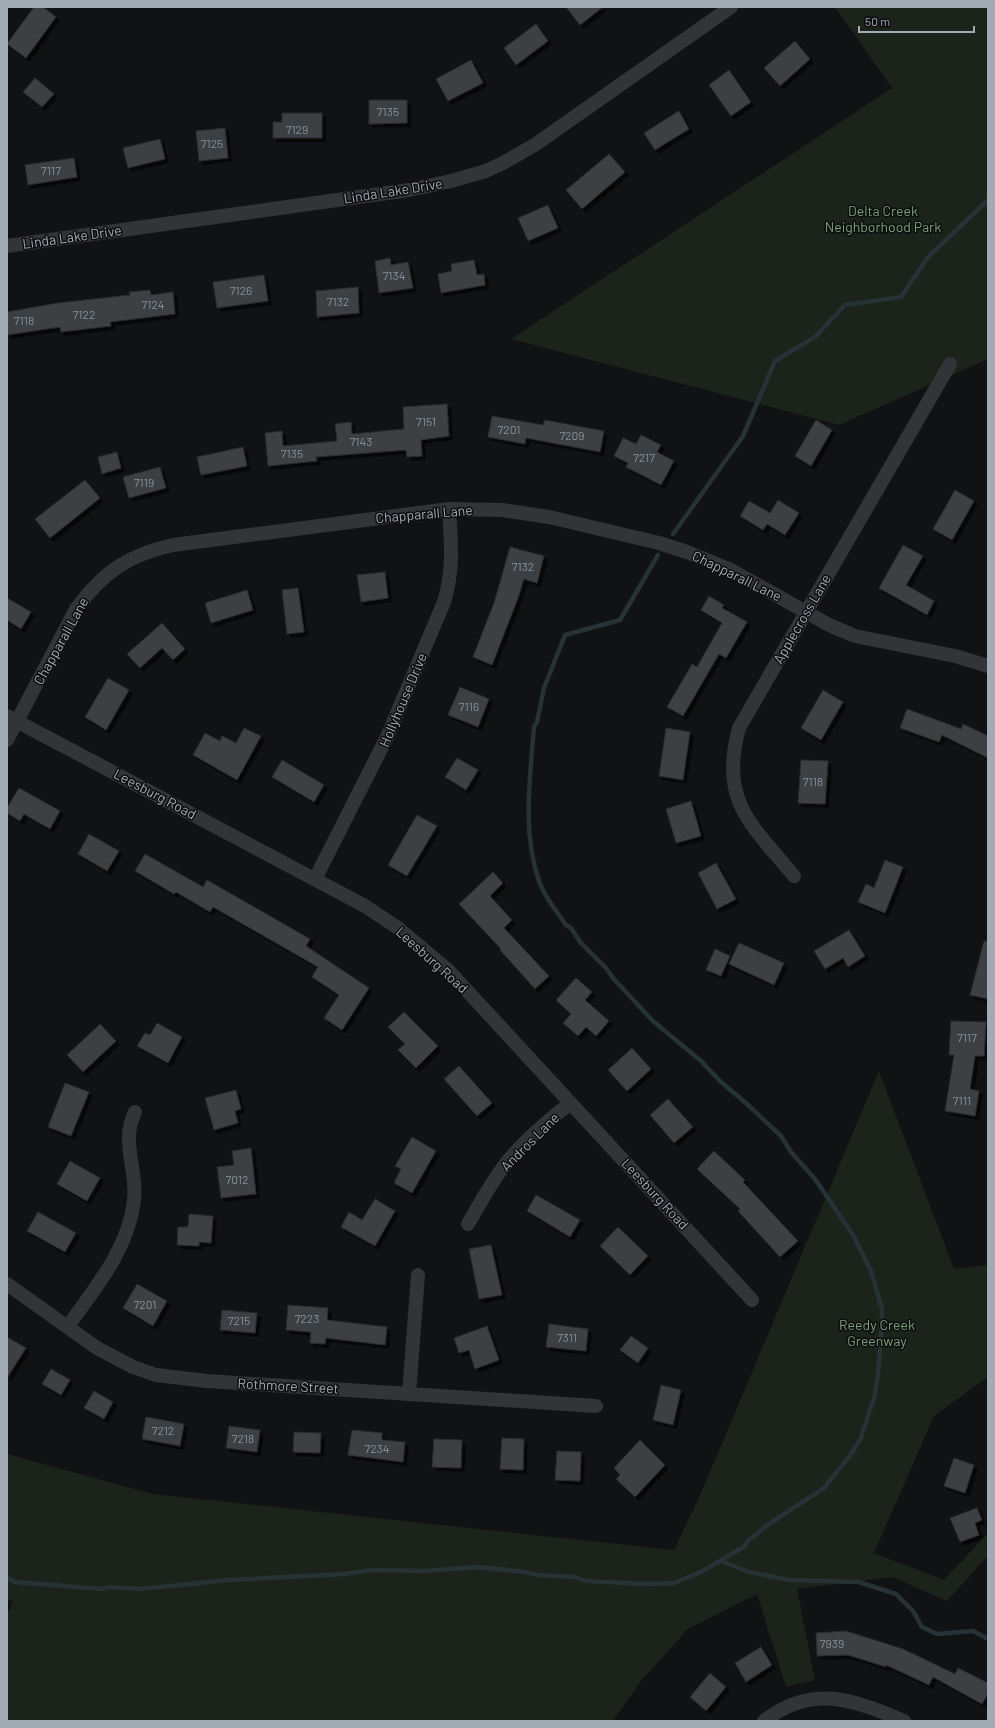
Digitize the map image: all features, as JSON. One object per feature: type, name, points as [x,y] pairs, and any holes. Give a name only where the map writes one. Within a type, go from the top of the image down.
[{"type":"street","name":"Linda Lake Drive","points":[[7,246],[409,190],[450,182],[486,171],[536,144],[731,7]]},
{"type":"street","name":"Applecross Lane","points":[[794,876],[754,828],[744,813],[733,783],[732,761],[739,728],[950,364]]},
{"type":"street","name":"Chapparall Lane","points":[[7,740],[12,718],[76,609],[90,590],[108,573],[128,560],[150,551],[173,545],[449,509],[502,510],[549,517],[659,543],[687,552],[731,570],[829,625],[855,636],[955,656],[988,666]]},
{"type":"street","name":"Hollyhouse Drive","points":[[315,879],[387,737],[444,602],[450,581],[452,559],[449,509]]},
{"type":"street","name":"Leesburg Road","points":[[12,718],[365,906],[417,942],[448,970],[752,1300]]},
{"type":"street","name":"Andros Lane","points":[[468,1224],[487,1190],[508,1161],[533,1134],[570,1103]]},
{"type":"street","points":[[68,1326],[115,1260],[131,1216],[135,1186],[128,1132],[130,1121],[135,1112]]},
{"type":"street","points":[[409,1394],[418,1275]]},
{"type":"street","name":"Rothmore Street","points":[[7,1284],[110,1356],[133,1367],[156,1375],[207,1382],[596,1406]]},
{"type":"street","points":[[764,1721],[792,1704],[804,1700],[827,1697],[854,1701],[904,1721]]},
{"type":"green space","name":"Delta Creek Neighborhood Park","points":[[835,7],[988,7],[988,359],[839,425],[511,339],[892,88]]},
{"type":"green space","name":"Reedy Creek Greenway","points":[[879,1071],[954,1269],[988,1265],[988,1377],[934,1416],[874,1553],[944,1580],[988,1533],[988,1556],[947,1601],[892,1577],[797,1589],[815,1680],[786,1687],[757,1594],[688,1629],[641,1681],[613,1721],[7,1721],[7,1615],[13,1601],[7,1600],[7,1454],[153,1494],[674,1550],[701,1493]]},
{"type":"building","points":[[34,7],[43,7],[56,17],[26,58],[7,44]]},
{"type":"building","points":[[566,7],[603,7],[580,25]]},
{"type":"building","points":[[536,24],[548,41],[516,65],[504,48]]},
{"type":"building","points":[[795,41],[810,59],[780,86],[764,68]]},
{"type":"building","points":[[471,60],[483,83],[448,101],[436,79]]},
{"type":"building","points":[[729,70],[751,102],[731,116],[709,85]]},
{"type":"building","points":[[35,78],[54,94],[42,107],[23,92]]},
{"type":"building","points":[[369,100],[407,100],[407,123],[369,124]]},
{"type":"building","points":[[679,111],[689,129],[655,150],[644,133]]},
{"type":"building","points":[[282,113],[322,113],[322,138],[273,138],[273,122],[282,122]]},
{"type":"building","points":[[225,128],[228,158],[199,161],[196,131]]},
{"type":"building","points":[[160,139],[165,159],[128,168],[123,148]]},
{"type":"building","points":[[609,154],[625,172],[582,209],[566,190]]},
{"type":"building","points":[[74,158],[77,177],[28,185],[25,165]]},
{"type":"building","points":[[548,205],[558,228],[528,241],[518,218]]},
{"type":"building","points":[[390,258],[391,265],[408,262],[413,288],[379,293],[375,261]]},
{"type":"building","points":[[474,260],[477,275],[484,274],[485,285],[441,293],[438,274],[452,271],[451,264]]},
{"type":"building","points":[[264,275],[268,301],[217,308],[213,282]]},
{"type":"building","points":[[358,287],[359,313],[317,317],[316,291]]},
{"type":"building","points":[[150,290],[151,295],[173,292],[175,314],[110,322],[111,326],[61,332],[60,327],[7,335],[7,312],[58,303],[130,295],[129,292]]},
{"type":"building","points":[[447,404],[449,436],[421,440],[422,456],[407,457],[406,450],[316,457],[317,461],[268,466],[265,433],[282,431],[283,446],[337,441],[335,424],[351,422],[352,434],[404,429],[403,407]]},
{"type":"building","points":[[492,416],[543,425],[545,420],[604,431],[600,452],[526,438],[525,444],[488,437]]},
{"type":"building","points":[[816,420],[832,430],[811,466],[795,456]]},
{"type":"building","points":[[641,435],[661,445],[657,452],[674,461],[661,485],[626,467],[628,463],[614,456],[623,438],[636,444]]},
{"type":"building","points":[[243,447],[247,466],[201,475],[197,457]]},
{"type":"building","points":[[117,452],[121,468],[102,474],[98,457]]},
{"type":"building","points":[[160,467],[166,488],[129,498],[123,477]]},
{"type":"building","points":[[85,480],[100,498],[50,538],[35,519]]},
{"type":"building","points":[[955,490],[974,501],[952,540],[933,529]]},
{"type":"building","points":[[778,500],[799,513],[785,535],[767,524],[763,530],[740,516],[749,501],[770,513]]},
{"type":"building","points":[[903,545],[923,556],[906,585],[934,601],[927,615],[879,588]]},
{"type":"building","points":[[510,547],[544,556],[537,583],[524,579],[492,665],[473,657],[494,603]]},
{"type":"building","points":[[385,572],[388,598],[361,602],[357,575]]},
{"type":"building","points":[[298,588],[304,632],[287,634],[282,590]]},
{"type":"building","points":[[247,590],[253,610],[211,623],[205,603]]},
{"type":"building","points":[[709,596],[724,605],[722,608],[747,622],[726,658],[719,654],[683,716],[667,707],[692,664],[697,667],[722,623],[701,610]]},
{"type":"building","points":[[7,598],[31,612],[21,629],[7,620]]},
{"type":"building","points":[[162,623],[185,649],[173,660],[162,648],[140,668],[127,654]]},
{"type":"building","points":[[108,678],[129,690],[106,730],[85,717]]},
{"type":"building","points":[[460,687],[489,699],[478,727],[448,715]]},
{"type":"building","points":[[823,690],[843,702],[821,740],[801,728]]},
{"type":"building","points":[[907,709],[961,729],[963,724],[988,736],[988,758],[942,735],[939,742],[900,728]]},
{"type":"building","points":[[244,728],[261,736],[237,780],[193,755],[205,733],[220,741],[222,736],[236,743]]},
{"type":"building","points":[[666,728],[690,732],[683,780],[659,776]]},
{"type":"building","points":[[457,758],[478,770],[466,790],[445,777]]},
{"type":"building","points":[[282,760],[324,785],[314,802],[272,777]]},
{"type":"building","points":[[801,760],[828,761],[825,804],[798,803]]},
{"type":"building","points":[[19,788],[60,811],[50,829],[24,814],[20,821],[7,813],[7,808]]},
{"type":"building","points":[[691,801],[701,836],[676,843],[666,809]]},
{"type":"building","points":[[417,815],[437,826],[407,876],[388,865]]},
{"type":"building","points":[[89,834],[119,851],[107,871],[78,854]]},
{"type":"building","points":[[145,854],[203,887],[207,880],[310,939],[306,946],[369,988],[342,1030],[324,1018],[339,995],[312,977],[318,967],[213,907],[210,912],[176,892],[174,894],[135,871]]},
{"type":"building","points":[[885,860],[903,867],[885,913],[858,902],[866,884],[874,888]]},
{"type":"building","points":[[716,863],[736,899],[717,909],[698,873]]},
{"type":"building","points":[[493,872],[503,883],[490,896],[512,920],[504,928],[549,976],[535,989],[500,950],[501,949],[459,904]]},
{"type":"building","points":[[849,930],[865,956],[848,967],[843,958],[825,969],[814,951]]},
{"type":"building","points":[[984,941],[988,941],[988,999],[970,995]]},
{"type":"building","points":[[739,943],[784,963],[774,985],[729,964]]},
{"type":"building","points":[[715,949],[730,956],[721,976],[706,970]]},
{"type":"building","points":[[576,978],[592,992],[585,1000],[609,1021],[596,1036],[586,1027],[578,1036],[563,1023],[571,1014],[556,1000]]},
{"type":"building","points":[[404,1012],[438,1046],[416,1068],[398,1050],[405,1044],[388,1027]]},
{"type":"building","points":[[951,1021],[986,1022],[984,1056],[975,1056],[970,1089],[979,1091],[975,1116],[945,1111],[954,1055],[949,1055]]},
{"type":"building","points":[[157,1023],[182,1037],[168,1063],[137,1046],[145,1033],[150,1035]]},
{"type":"building","points":[[100,1024],[116,1041],[83,1072],[67,1055]]},
{"type":"building","points":[[632,1048],[651,1069],[627,1091],[608,1070]]},
{"type":"building","points":[[459,1066],[492,1103],[477,1116],[444,1079]]},
{"type":"building","points":[[65,1083],[89,1092],[71,1136],[48,1127]]},
{"type":"building","points":[[236,1090],[241,1109],[235,1111],[238,1123],[214,1130],[205,1098]]},
{"type":"building","points":[[668,1099],[693,1127],[674,1143],[650,1115]]},
{"type":"building","points":[[412,1137],[436,1151],[412,1193],[394,1183],[401,1169],[395,1166]]},
{"type":"building","points":[[251,1148],[256,1194],[221,1198],[217,1167],[234,1165],[232,1151]]},
{"type":"building","points":[[714,1151],[745,1180],[743,1182],[798,1241],[780,1257],[738,1211],[740,1209],[697,1169]]},
{"type":"building","points":[[70,1161],[100,1178],[87,1201],[57,1184]]},
{"type":"building","points":[[536,1195],[580,1220],[570,1237],[527,1211]]},
{"type":"building","points":[[375,1199],[395,1211],[375,1246],[341,1227],[349,1212],[362,1220]]},
{"type":"building","points":[[38,1212],[76,1233],[65,1252],[27,1231]]},
{"type":"building","points":[[189,1214],[213,1216],[211,1243],[199,1242],[199,1246],[177,1245],[178,1227],[188,1227]]},
{"type":"building","points":[[618,1227],[648,1256],[630,1275],[600,1246]]},
{"type":"building","points":[[491,1245],[502,1295],[479,1299],[469,1249]]},
{"type":"building","points":[[137,1284],[167,1301],[153,1326],[123,1308]]},
{"type":"building","points":[[288,1305],[328,1308],[327,1320],[387,1327],[385,1345],[326,1338],[325,1344],[310,1343],[311,1332],[286,1330]]},
{"type":"building","points":[[222,1310],[257,1313],[255,1333],[220,1330]]},
{"type":"building","points":[[549,1324],[588,1329],[586,1351],[546,1347]]},
{"type":"building","points":[[487,1326],[499,1360],[475,1369],[469,1350],[459,1353],[454,1338]]},
{"type":"building","points":[[631,1336],[648,1348],[638,1363],[620,1350]]},
{"type":"building","points":[[7,1337],[26,1348],[7,1378]]},
{"type":"building","points":[[51,1369],[70,1380],[61,1395],[42,1384]]},
{"type":"building","points":[[661,1385],[681,1390],[673,1425],[653,1420]]},
{"type":"building","points":[[94,1391],[113,1402],[104,1419],[84,1408]]},
{"type":"building","points":[[146,1417],[184,1424],[180,1446],[142,1439]]},
{"type":"building","points":[[229,1426],[260,1430],[257,1452],[226,1448]]},
{"type":"building","points":[[352,1430],[382,1433],[382,1440],[405,1442],[403,1462],[348,1455]]},
{"type":"building","points":[[294,1432],[321,1433],[320,1453],[293,1452]]},
{"type":"building","points":[[502,1438],[524,1439],[523,1470],[500,1469]]},
{"type":"building","points":[[434,1439],[462,1440],[461,1468],[432,1467]]},
{"type":"building","points":[[640,1440],[665,1465],[635,1497],[616,1479],[620,1475],[614,1468]]},
{"type":"building","points":[[557,1451],[581,1452],[580,1481],[555,1480]]},
{"type":"building","points":[[954,1458],[974,1465],[965,1493],[944,1486]]},
{"type":"building","points":[[977,1508],[982,1520],[975,1523],[979,1535],[960,1542],[950,1518]]},
{"type":"building","points":[[846,1631],[903,1649],[955,1674],[958,1668],[988,1683],[988,1693],[982,1704],[933,1677],[929,1685],[886,1665],[886,1667],[848,1655],[817,1656],[816,1633]]},
{"type":"building","points":[[761,1647],[772,1665],[746,1682],[735,1663]]},
{"type":"building","points":[[710,1673],[726,1687],[706,1711],[690,1697]]},
{"type":"waterway","points":[[673,534],[743,436],[775,361],[815,337],[845,305],[901,297],[928,257],[988,200]]},
{"type":"waterway","points":[[7,1578],[15,1582],[102,1589],[109,1587],[140,1589],[230,1580],[344,1574],[372,1570],[423,1571],[477,1567],[526,1572],[537,1575],[575,1577],[586,1581],[648,1584],[674,1583],[701,1572],[745,1546],[748,1541],[766,1526],[824,1488],[852,1453],[861,1438],[875,1394],[882,1323],[882,1309],[871,1271],[853,1235],[815,1179],[791,1152],[781,1136],[721,1082],[701,1061],[653,1021],[613,978],[606,968],[581,943],[571,928],[566,925],[544,893],[534,862],[530,843],[529,824],[529,785],[534,727],[537,722],[544,688],[565,635],[620,620],[658,555]]},
{"type":"waterway","points":[[721,1561],[749,1572],[789,1580],[859,1582],[896,1594],[913,1611],[922,1627],[937,1634],[973,1631],[988,1639]]}]
